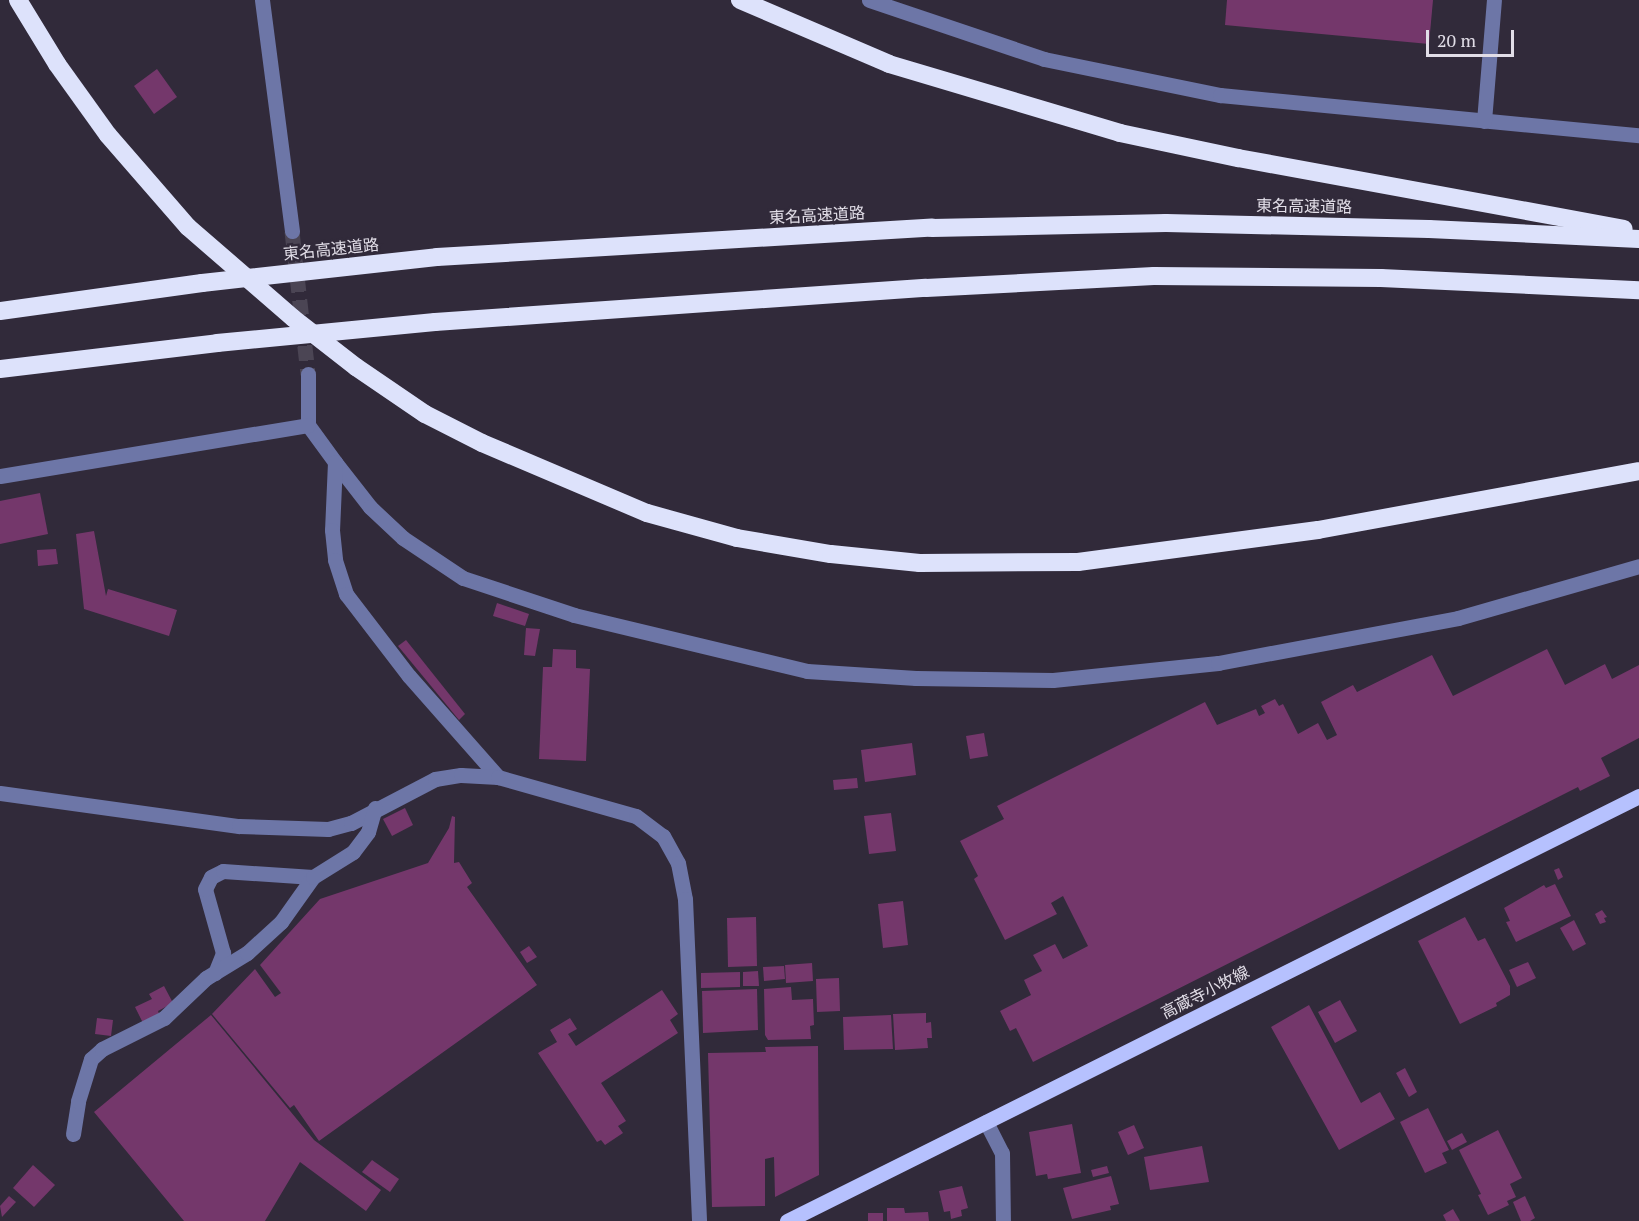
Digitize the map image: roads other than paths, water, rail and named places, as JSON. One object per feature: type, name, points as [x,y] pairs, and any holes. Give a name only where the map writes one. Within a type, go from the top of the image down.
[{"type":"highway","points":[[18,0],[57,63],[108,135],[188,227],[266,296],[356,368],[425,414],[482,443],[647,513],[737,538],[831,554],[920,562],[1078,562],[1318,530],[1639,471]]},
{"type":"highway","points":[[740,0],[889,64],[1120,133],[1238,158],[1639,232]]},
{"type":"highway","name":"東名高速道路","points":[[0,311],[179,285],[437,257],[932,228],[1166,223],[1429,229],[1639,239]]},
{"type":"highway","points":[[0,369],[206,344],[435,322],[914,288],[1154,276],[1381,278],[1639,290]]},
{"type":"main road","name":"高蔵寺小牧線","points":[[787,1221],[1639,796]]},
{"type":"street","points":[[262,0],[292,231]]},
{"type":"street","points":[[869,0],[1044,59],[1220,95],[1639,135]]},
{"type":"street","points":[[1484,121],[1494,0]]},
{"type":"street","points":[[308,374],[308,425],[335,462],[370,507],[403,538],[463,578],[574,615],[807,671],[916,678],[1053,680],[1218,663],[1458,618],[1639,566]]},
{"type":"street","points":[[0,476],[308,425]]},
{"type":"street","points":[[335,462],[332,530],[335,560],[346,594],[424,694],[498,777]]},
{"type":"street","points":[[0,794],[239,826],[328,829],[351,823],[375,808],[435,779],[461,775],[498,777],[636,816],[663,836],[678,863],[685,899],[699,1221]]},
{"type":"street","points":[[73,1134],[78,1101],[91,1059],[102,1049],[164,1018],[215,973],[248,953],[280,922],[313,877],[353,852],[368,832],[375,808]]},
{"type":"street","points":[[215,973],[222,953],[205,889],[211,877],[223,871],[313,877]]},
{"type":"street","points":[[986,1122],[1002,1152],[1003,1221]]},
{"type":"tunnel","points":[[292,231],[308,374]]}]
